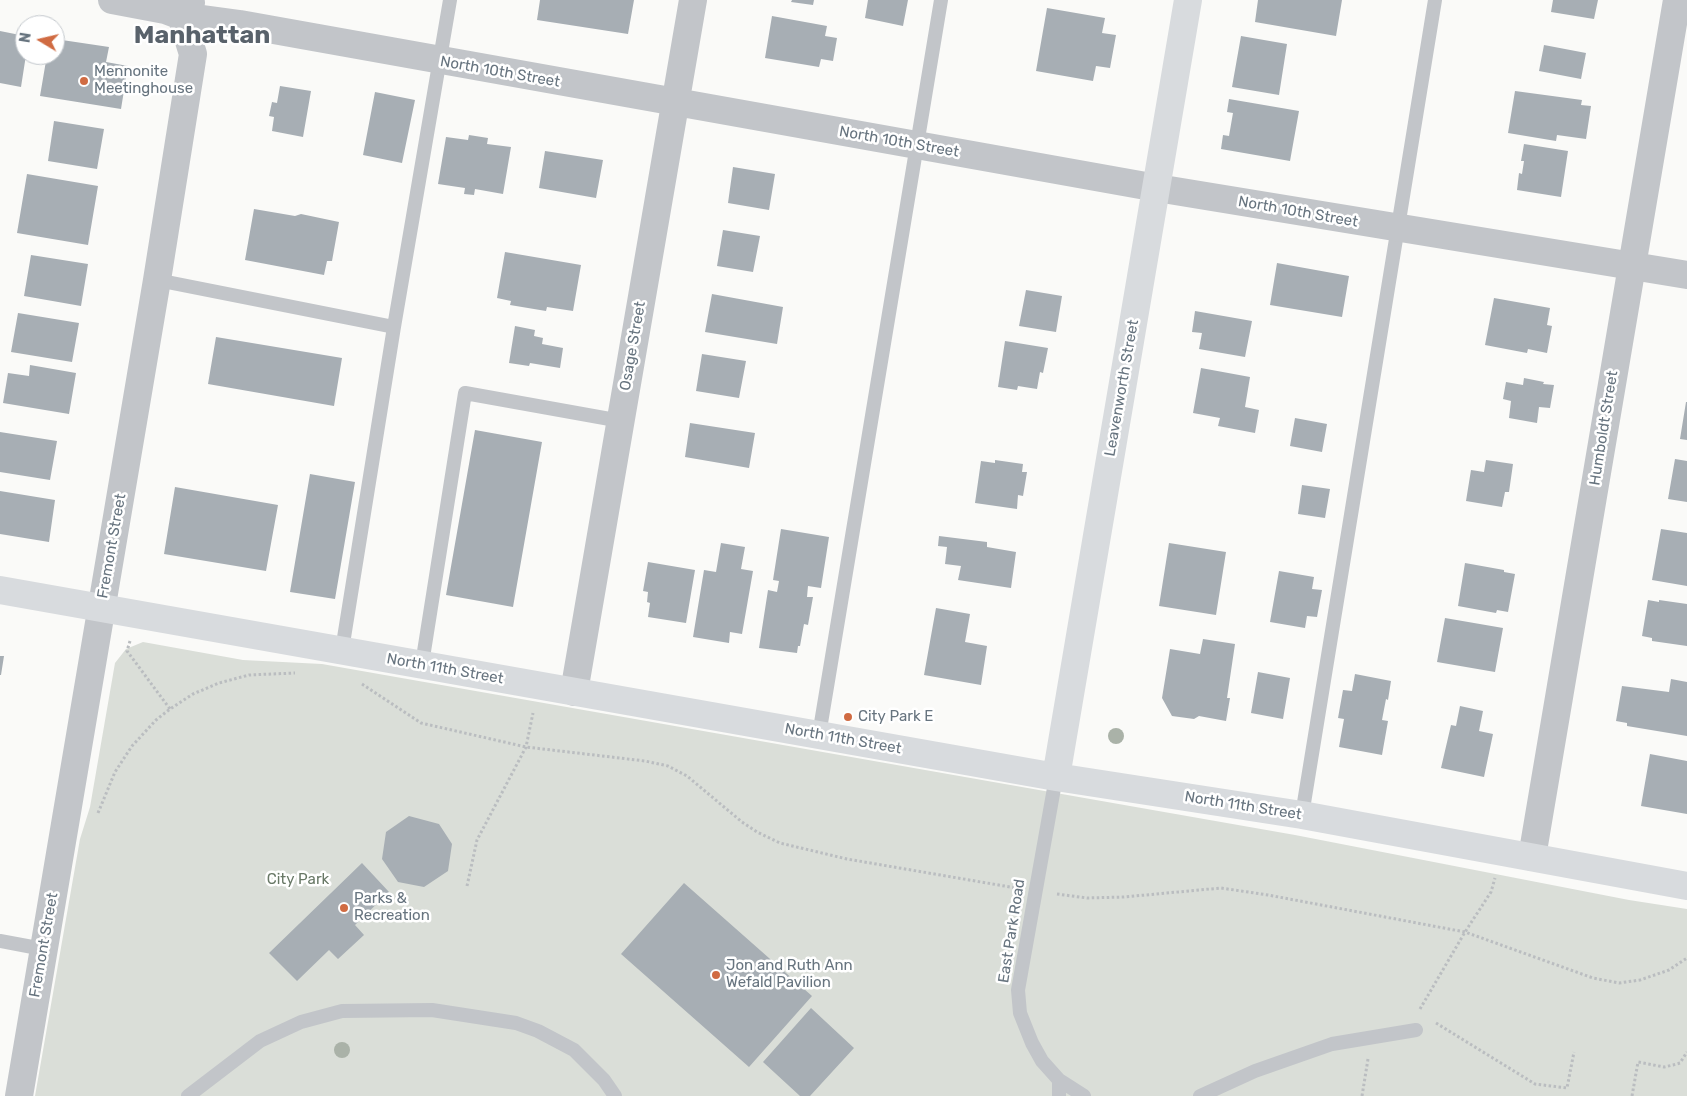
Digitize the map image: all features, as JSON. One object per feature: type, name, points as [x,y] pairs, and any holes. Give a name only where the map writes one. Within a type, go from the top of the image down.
[{"type":"street","name":"North 10th Street","points":[[112,0],[165,10],[187,8],[240,24],[675,103],[1157,188],[1687,276]]},
{"type":"street","name":"Osage Street","points":[[574,692],[693,0]]},
{"type":"street","name":"Leavenworth Street","points":[[1056,777],[1188,0]]},
{"type":"street","name":"Humboldt Street","points":[[1532,857],[1677,0]]},
{"type":"street","name":"Fremont Street","points":[[19,1096],[157,280],[193,54],[187,8]]},
{"type":"street","name":"North 11th Street","points":[[0,590],[1056,777],[1302,815],[1687,886]]},
{"type":"lane","points":[[342,650],[394,327],[450,0]]},
{"type":"lane","points":[[820,735],[941,0]]},
{"type":"lane","points":[[1302,815],[1435,0]]},
{"type":"lane","points":[[157,280],[394,327]]},
{"type":"lane","points":[[422,664],[465,393],[621,421]]},
{"type":"lane","name":"East Park Road","points":[[1056,777],[1018,990],[1020,1013],[1032,1043],[1042,1061],[1059,1080],[1084,1096]]},
{"type":"lane","points":[[0,941],[43,949]]},
{"type":"lane","points":[[188,1096],[260,1042],[301,1022],[342,1011],[432,1010],[516,1023],[538,1031],[574,1050],[604,1080],[615,1096]]},
{"type":"lane","points":[[1200,1096],[1255,1071],[1332,1044],[1413,1030]]},
{"type":"lane","points":[[1059,1080],[1059,1096]]},
{"type":"path","points":[[127,651],[170,708]]},
{"type":"path","points":[[96,818],[115,772],[132,746],[170,708],[193,694],[219,682],[249,675],[282,672],[297,673]]},
{"type":"path","points":[[360,682],[421,723],[526,747],[645,761],[668,766],[687,776],[742,822],[780,844],[847,859],[1035,892],[1087,898],[1124,897],[1221,888],[1268,895],[1465,932],[1593,978],[1619,983],[1640,980],[1669,970],[1687,958]]},
{"type":"path","points":[[467,886],[477,840],[526,747],[539,685]]},
{"type":"path","points":[[1413,1030],[1418,1012],[1491,892],[1500,851]]},
{"type":"path","points":[[1418,1012],[1536,1084],[1567,1088],[1574,1052]]},
{"type":"path","points":[[1362,1096],[1371,1038]]},
{"type":"path","points":[[1632,1096],[1638,1062],[1664,1067],[1680,1062],[1687,1052]]},
{"type":"green space","name":"City Park","points":[[143,642],[243,660],[322,664],[1295,835],[1629,900],[1687,909],[1687,1096],[35,1096],[80,839],[90,807],[115,663],[126,649]]},
{"type":"building","points":[[540,0],[634,0],[628,34],[537,20]]},
{"type":"building","points":[[792,0],[814,0],[813,5],[791,2]]},
{"type":"building","points":[[868,0],[908,0],[903,26],[865,18]]},
{"type":"building","points":[[1258,0],[1342,0],[1336,36],[1255,22]]},
{"type":"building","points":[[1553,0],[1598,0],[1594,19],[1551,12]]},
{"type":"building","points":[[1047,8],[1105,18],[1102,33],[1116,35],[1110,68],[1096,66],[1093,81],[1036,71]]},
{"type":"building","points":[[772,16],[827,26],[825,36],[837,38],[833,61],[821,59],[819,67],[765,58]]},
{"type":"building","points":[[0,31],[15,34],[15,65],[24,65],[21,87],[0,83]]},
{"type":"building","points":[[1241,36],[1287,44],[1279,95],[1232,87]]},
{"type":"building","name":"Mennonite Meetinghouse","points":[[65,40],[109,47],[106,62],[128,66],[121,109],[40,96],[45,65],[65,65]]},
{"type":"building","points":[[1544,45],[1586,53],[1581,79],[1539,71]]},
{"type":"building","points":[[280,86],[311,91],[303,137],[272,131],[274,117],[269,116],[272,102],[277,103]]},
{"type":"building","points":[[1515,91],[1582,100],[1581,105],[1591,106],[1586,139],[1557,135],[1556,141],[1508,133]]},
{"type":"building","points":[[375,92],[415,100],[402,163],[363,155]]},
{"type":"building","points":[[1229,99],[1299,111],[1290,161],[1221,149],[1223,135],[1229,136],[1233,113],[1227,112]]},
{"type":"building","points":[[54,121],[104,129],[97,169],[48,161]]},
{"type":"building","points":[[469,135],[488,138],[487,144],[511,147],[503,194],[475,189],[474,195],[464,194],[465,188],[438,184],[446,137],[468,140]]},
{"type":"building","points":[[1524,144],[1568,151],[1561,197],[1517,190],[1519,173],[1522,174],[1524,161],[1521,161]]},
{"type":"building","points":[[545,151],[603,160],[596,198],[539,188]]},
{"type":"building","points":[[733,167],[775,174],[769,210],[728,203]]},
{"type":"building","points":[[27,174],[98,186],[88,245],[17,233]]},
{"type":"building","points":[[254,209],[295,216],[301,214],[339,222],[332,261],[327,261],[324,275],[245,260]]},
{"type":"building","points":[[723,230],[760,236],[753,272],[717,266]]},
{"type":"building","points":[[505,252],[581,265],[573,311],[547,307],[546,311],[510,305],[511,301],[497,298]]},
{"type":"building","points":[[31,255],[88,264],[81,306],[24,296]]},
{"type":"building","points":[[1277,263],[1349,276],[1342,317],[1270,305]]},
{"type":"building","points":[[1026,290],[1062,296],[1056,332],[1019,326]]},
{"type":"building","points":[[712,294],[783,307],[777,344],[705,332]]},
{"type":"building","points":[[1494,298],[1550,308],[1547,325],[1552,326],[1547,353],[1528,349],[1527,353],[1485,345]]},
{"type":"building","points":[[1195,311],[1252,321],[1245,357],[1199,349],[1202,333],[1192,332]]},
{"type":"building","points":[[18,313],[79,323],[72,362],[11,352]]},
{"type":"building","points":[[515,326],[535,330],[534,336],[543,338],[542,344],[563,348],[560,368],[530,363],[529,366],[509,363]]},
{"type":"building","points":[[216,337],[342,358],[334,406],[208,384]]},
{"type":"building","points":[[1005,341],[1048,348],[1043,373],[1040,372],[1037,389],[1018,386],[1017,390],[998,387]]},
{"type":"building","points":[[702,354],[746,361],[739,398],[696,391]]},
{"type":"building","points":[[30,365],[76,373],[69,414],[3,403],[8,373],[29,376]]},
{"type":"building","points":[[1201,368],[1250,377],[1245,407],[1259,410],[1255,433],[1218,426],[1220,418],[1193,413]]},
{"type":"building","points":[[1524,378],[1544,382],[1543,384],[1554,385],[1550,408],[1539,407],[1537,423],[1509,418],[1511,401],[1503,399],[1506,382],[1523,385]]},
{"type":"building","points":[[1687,402],[1687,440],[1680,439]]},
{"type":"building","points":[[1295,418],[1327,424],[1322,452],[1290,446]]},
{"type":"building","points":[[690,423],[755,433],[749,468],[685,457]]},
{"type":"building","points":[[475,430],[542,442],[513,607],[446,595]]},
{"type":"building","points":[[0,432],[57,441],[50,480],[0,472]]},
{"type":"building","points":[[1675,459],[1687,461],[1687,502],[1668,499]]},
{"type":"building","points":[[995,460],[1023,464],[1022,472],[1027,472],[1023,496],[1018,495],[1017,509],[975,503],[981,461],[995,463]]},
{"type":"building","points":[[1486,460],[1513,464],[1509,492],[1505,492],[1502,507],[1466,501],[1471,470],[1484,472]]},
{"type":"building","points":[[310,474],[355,482],[335,599],[290,592]]},
{"type":"building","points":[[1302,485],[1330,489],[1325,518],[1298,514]]},
{"type":"building","points":[[175,487],[278,505],[266,571],[164,554]]},
{"type":"building","points":[[0,491],[55,500],[49,542],[0,534]]},
{"type":"building","points":[[781,529],[829,537],[821,588],[808,586],[807,597],[813,597],[808,625],[804,624],[797,653],[759,648],[768,590],[777,592],[779,581],[773,580]]},
{"type":"building","points":[[1661,529],[1687,533],[1687,586],[1652,580]]},
{"type":"building","points":[[939,536],[987,542],[987,547],[1016,552],[1011,588],[958,580],[961,566],[945,564],[947,547],[938,546]]},
{"type":"building","points":[[721,543],[745,547],[741,569],[753,571],[742,634],[730,632],[729,643],[693,637],[704,570],[716,572]]},
{"type":"building","points":[[1169,543],[1226,552],[1216,615],[1159,606]]},
{"type":"building","points":[[648,562],[695,570],[686,623],[648,617],[650,603],[647,602],[648,592],[643,591]]},
{"type":"building","points":[[1465,563],[1504,570],[1504,572],[1515,574],[1508,612],[1497,610],[1496,613],[1458,606]]},
{"type":"building","points":[[1279,571],[1314,577],[1312,589],[1322,590],[1317,617],[1307,616],[1305,628],[1270,622]]},
{"type":"building","points":[[1648,600],[1687,604],[1687,646],[1652,641],[1652,638],[1642,636]]},
{"type":"building","points":[[936,608],[970,614],[965,642],[987,646],[981,685],[924,675]]},
{"type":"building","points":[[1445,618],[1503,628],[1495,672],[1437,662]]},
{"type":"building","points":[[1203,639],[1235,644],[1227,698],[1230,698],[1226,721],[1199,716],[1194,719],[1172,716],[1162,698],[1170,649],[1200,654]]},
{"type":"building","points":[[0,656],[4,656],[1,675],[0,675]]},
{"type":"building","points":[[1258,672],[1290,678],[1283,719],[1251,713]]},
{"type":"building","points":[[1355,674],[1391,681],[1382,720],[1388,721],[1382,755],[1339,747],[1344,719],[1338,718],[1343,690],[1352,691]]},
{"type":"building","points":[[1671,679],[1687,682],[1687,736],[1627,726],[1627,723],[1616,721],[1622,686],[1669,692]]},
{"type":"building","points":[[1460,706],[1483,711],[1479,731],[1493,734],[1484,777],[1441,768],[1451,725],[1456,726]]},
{"type":"building","points":[[1650,754],[1687,761],[1687,814],[1641,806]]},
{"type":"building","points":[[409,816],[439,824],[452,844],[448,871],[424,887],[398,882],[382,859],[386,832]]},
{"type":"building","name":"Parks & Recreation","points":[[362,863],[389,892],[355,925],[364,935],[338,959],[329,950],[297,981],[269,953]]},
{"type":"building","name":"Jon and Ruth Ann Wefald Pavilion","points":[[684,883],[812,996],[749,1067],[621,954]]},
{"type":"building","points":[[811,1008],[854,1048],[810,1096],[800,1096],[763,1062]]},
{"type":"place","name":"Mennonite Meetinghouse","points":[[84,81]]},
{"type":"place","name":"City Park E","points":[[848,717]]},
{"type":"place","name":"Parks & Recreation","points":[[344,908]]},
{"type":"place","name":"Jon and Ruth Ann Wefald Pavilion","points":[[716,975]]},
{"type":"district","name":"Manhattan","points":[[202,36]]}]
